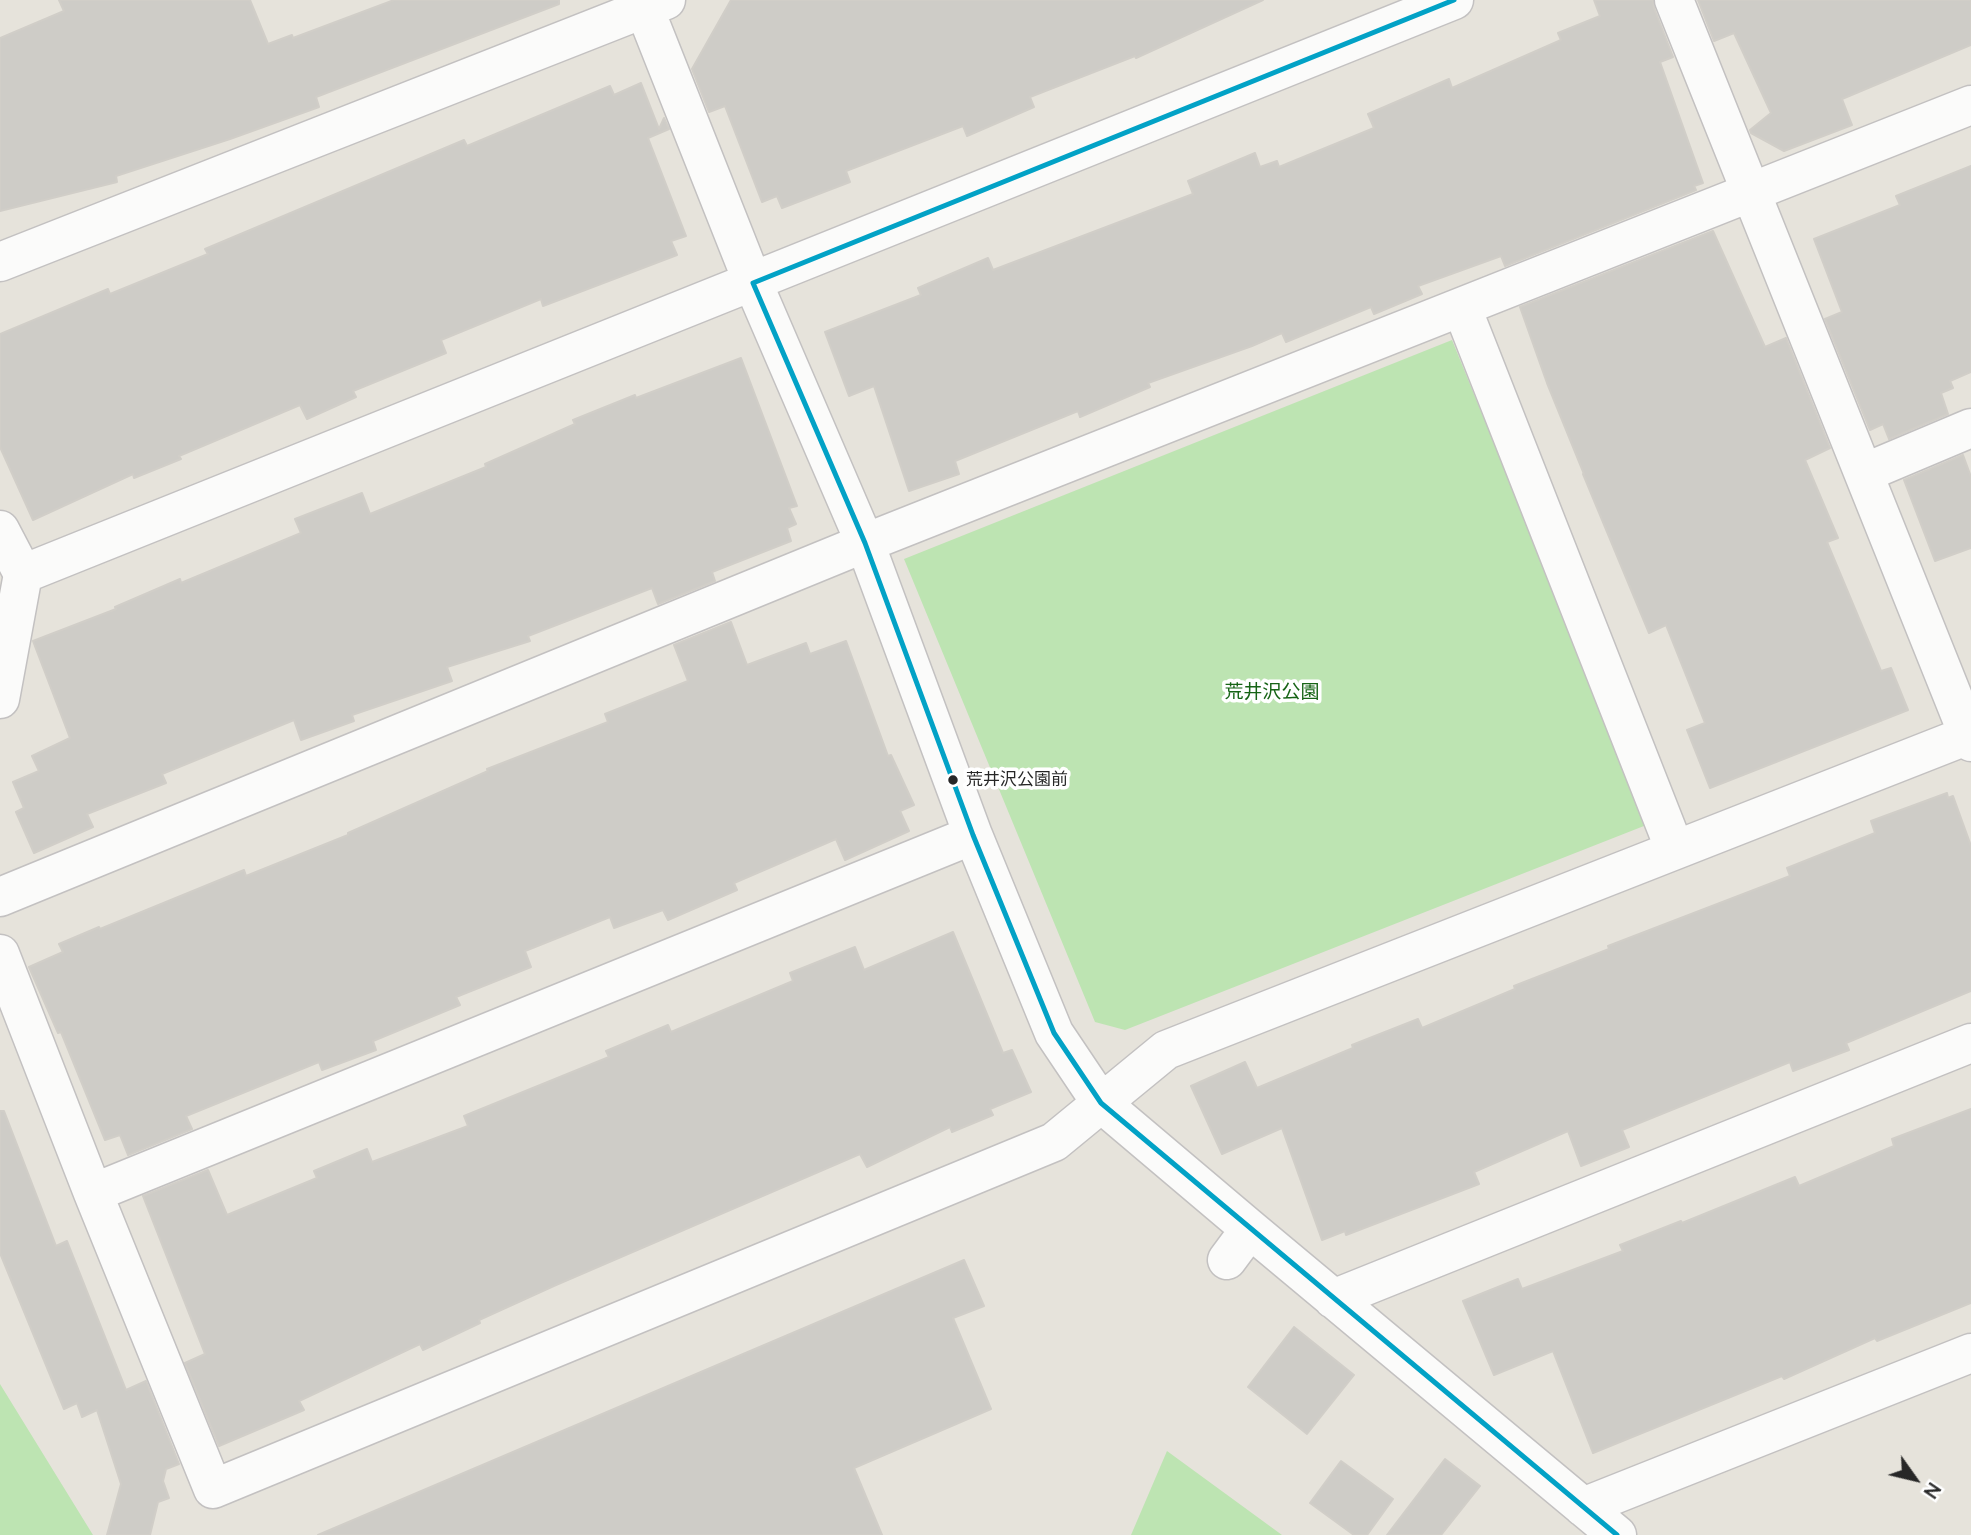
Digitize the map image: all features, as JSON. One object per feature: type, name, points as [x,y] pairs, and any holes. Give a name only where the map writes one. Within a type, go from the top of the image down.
[{"type":"street","points":[[23,574],[1454,0]]},
{"type":"street","points":[[0,954],[212,1489],[1054,1142],[1166,1050],[1970,737],[1674,0]]},
{"type":"street","points":[[0,262],[650,3],[753,283],[865,543],[973,835],[1054,1033],[1101,1103],[1617,1535]]},
{"type":"street","points":[[0,897],[865,543],[1971,105]]},
{"type":"street","points":[[1462,307],[1675,850]]},
{"type":"street","points":[[1864,473],[1971,428]]},
{"type":"street","points":[[0,530],[23,574],[0,699]]},
{"type":"street","points":[[93,1192],[973,835]]},
{"type":"street","points":[[1333,1299],[1971,1044]]},
{"type":"street","points":[[1227,1260],[1250,1229]]},
{"type":"street","points":[[1583,1507],[1971,1353]]},
{"type":"green space","name":"荒井沢公園","points":[[1452,340],[1649,824],[1125,1030],[1095,1022],[904,559]]},
{"type":"green space","points":[[0,1384],[93,1535],[0,1535]]},
{"type":"green space","points":[[1167,1451],[1282,1535],[1131,1535]]},
{"type":"building","points":[[59,0],[250,0],[268,44],[292,35],[293,38],[394,0],[559,0],[559,4],[316,97],[319,107],[116,176],[117,182],[0,211],[0,38],[64,11]]},
{"type":"building","points":[[731,0],[1263,0],[1136,58],[1135,56],[1030,97],[1034,107],[967,136],[963,126],[846,171],[850,182],[782,208],[777,196],[762,202],[725,106],[709,112],[692,69]]},
{"type":"building","points":[[1594,0],[1653,0],[1673,57],[1660,62],[1703,183],[1694,186],[1696,190],[1505,266],[1501,256],[1418,286],[1422,294],[1374,314],[1371,307],[1286,342],[1282,333],[1148,383],[1150,387],[1080,417],[1078,411],[955,461],[959,474],[909,491],[874,386],[849,396],[825,332],[921,295],[918,288],[988,258],[993,270],[1193,194],[1188,181],[1255,153],[1260,167],[1277,161],[1279,167],[1374,128],[1368,114],[1449,79],[1452,88],[1561,40],[1558,33],[1600,16]]},
{"type":"building","points":[[1698,0],[1971,0],[1971,45],[1842,99],[1852,125],[1784,151],[1751,133],[1750,130],[1771,113],[1734,33],[1714,41]]},
{"type":"building","points":[[641,83],[659,129],[664,118],[669,129],[648,138],[686,236],[671,241],[677,255],[543,306],[541,299],[441,340],[446,353],[353,391],[356,397],[307,419],[300,405],[179,456],[181,459],[134,478],[133,474],[33,520],[0,447],[0,334],[108,289],[110,294],[208,254],[205,249],[464,140],[467,146],[610,86],[614,95]]},
{"type":"building","points":[[1971,166],[1971,372],[1950,381],[1953,388],[1941,393],[1948,414],[1889,439],[1883,424],[1870,430],[1825,319],[1842,312],[1814,239],[1900,205],[1896,196]]},
{"type":"building","points":[[1713,231],[1765,347],[1786,338],[1830,448],[1805,460],[1838,538],[1827,542],[1881,671],[1891,668],[1908,710],[1710,788],[1687,730],[1705,723],[1666,625],[1649,633],[1583,474],[1520,307]]},
{"type":"building","points":[[741,358],[797,506],[789,508],[796,524],[787,528],[791,541],[712,572],[715,581],[658,604],[652,588],[528,636],[530,641],[447,667],[452,681],[352,715],[354,721],[301,740],[294,720],[162,774],[166,783],[87,814],[93,827],[34,853],[16,812],[24,808],[13,782],[39,771],[32,756],[70,738],[33,641],[116,609],[115,607],[180,579],[181,583],[301,533],[295,519],[362,493],[370,514],[486,467],[485,464],[575,424],[573,420]]},
{"type":"building","points":[[1963,455],[1971,477],[1971,548],[1935,561],[1904,480]]},
{"type":"building","points":[[731,622],[747,665],[806,643],[810,654],[846,641],[888,756],[891,755],[914,805],[900,811],[909,831],[845,860],[836,839],[734,883],[737,890],[668,920],[663,910],[614,928],[610,917],[525,951],[531,967],[456,997],[460,1005],[373,1041],[376,1050],[322,1070],[319,1062],[186,1116],[192,1129],[128,1155],[120,1135],[105,1140],[61,1032],[58,1033],[29,967],[63,952],[59,944],[99,927],[100,929],[244,870],[246,876],[348,835],[488,771],[487,769],[608,722],[605,714],[688,681],[674,645]]},
{"type":"building","points":[[1947,793],[1948,798],[1953,796],[1971,846],[1971,991],[1846,1043],[1849,1050],[1793,1071],[1790,1062],[1622,1130],[1629,1147],[1581,1166],[1568,1131],[1474,1172],[1479,1184],[1346,1235],[1345,1231],[1322,1240],[1282,1128],[1222,1154],[1191,1086],[1245,1062],[1257,1088],[1353,1048],[1352,1045],[1418,1019],[1422,1028],[1515,989],[1514,986],[1609,949],[1608,946],[1790,876],[1787,868],[1875,833],[1871,821]]},
{"type":"building","points":[[953,932],[1003,1053],[1012,1050],[1031,1092],[990,1109],[993,1115],[952,1132],[950,1127],[867,1167],[860,1154],[556,1285],[479,1320],[480,1323],[423,1350],[420,1344],[299,1401],[304,1410],[219,1446],[185,1363],[205,1354],[143,1196],[208,1170],[227,1215],[317,1178],[314,1171],[367,1149],[372,1162],[468,1126],[464,1116],[609,1057],[606,1051],[668,1025],[671,1032],[793,981],[790,973],[855,947],[864,970]]},
{"type":"building","points":[[1971,1109],[1971,1303],[1877,1341],[1875,1338],[1784,1379],[1782,1376],[1593,1453],[1553,1351],[1494,1375],[1463,1301],[1518,1279],[1522,1289],[1623,1251],[1620,1245],[1795,1177],[1799,1186],[1894,1146],[1892,1139]]},
{"type":"building","points":[[0,1111],[4,1111],[56,1246],[67,1241],[126,1390],[146,1381],[179,1464],[166,1469],[163,1481],[169,1498],[158,1502],[150,1535],[107,1535],[121,1484],[97,1410],[82,1417],[77,1403],[64,1409],[0,1253]]},
{"type":"building","points":[[964,1260],[984,1306],[953,1318],[991,1409],[854,1468],[882,1535],[318,1535]]},
{"type":"building","points":[[1294,1327],[1354,1375],[1307,1434],[1248,1387]]},
{"type":"building","points":[[1445,1459],[1480,1486],[1441,1535],[1387,1535]]},
{"type":"building","points":[[1341,1461],[1393,1499],[1367,1535],[1354,1535],[1310,1503]]},
{"type":"transit line","points":[[1454,0],[753,283],[865,543],[973,835],[1054,1033],[1101,1103],[1617,1535]]},
{"type":"place","name":"荒井沢公園前","points":[[953,780]]}]
